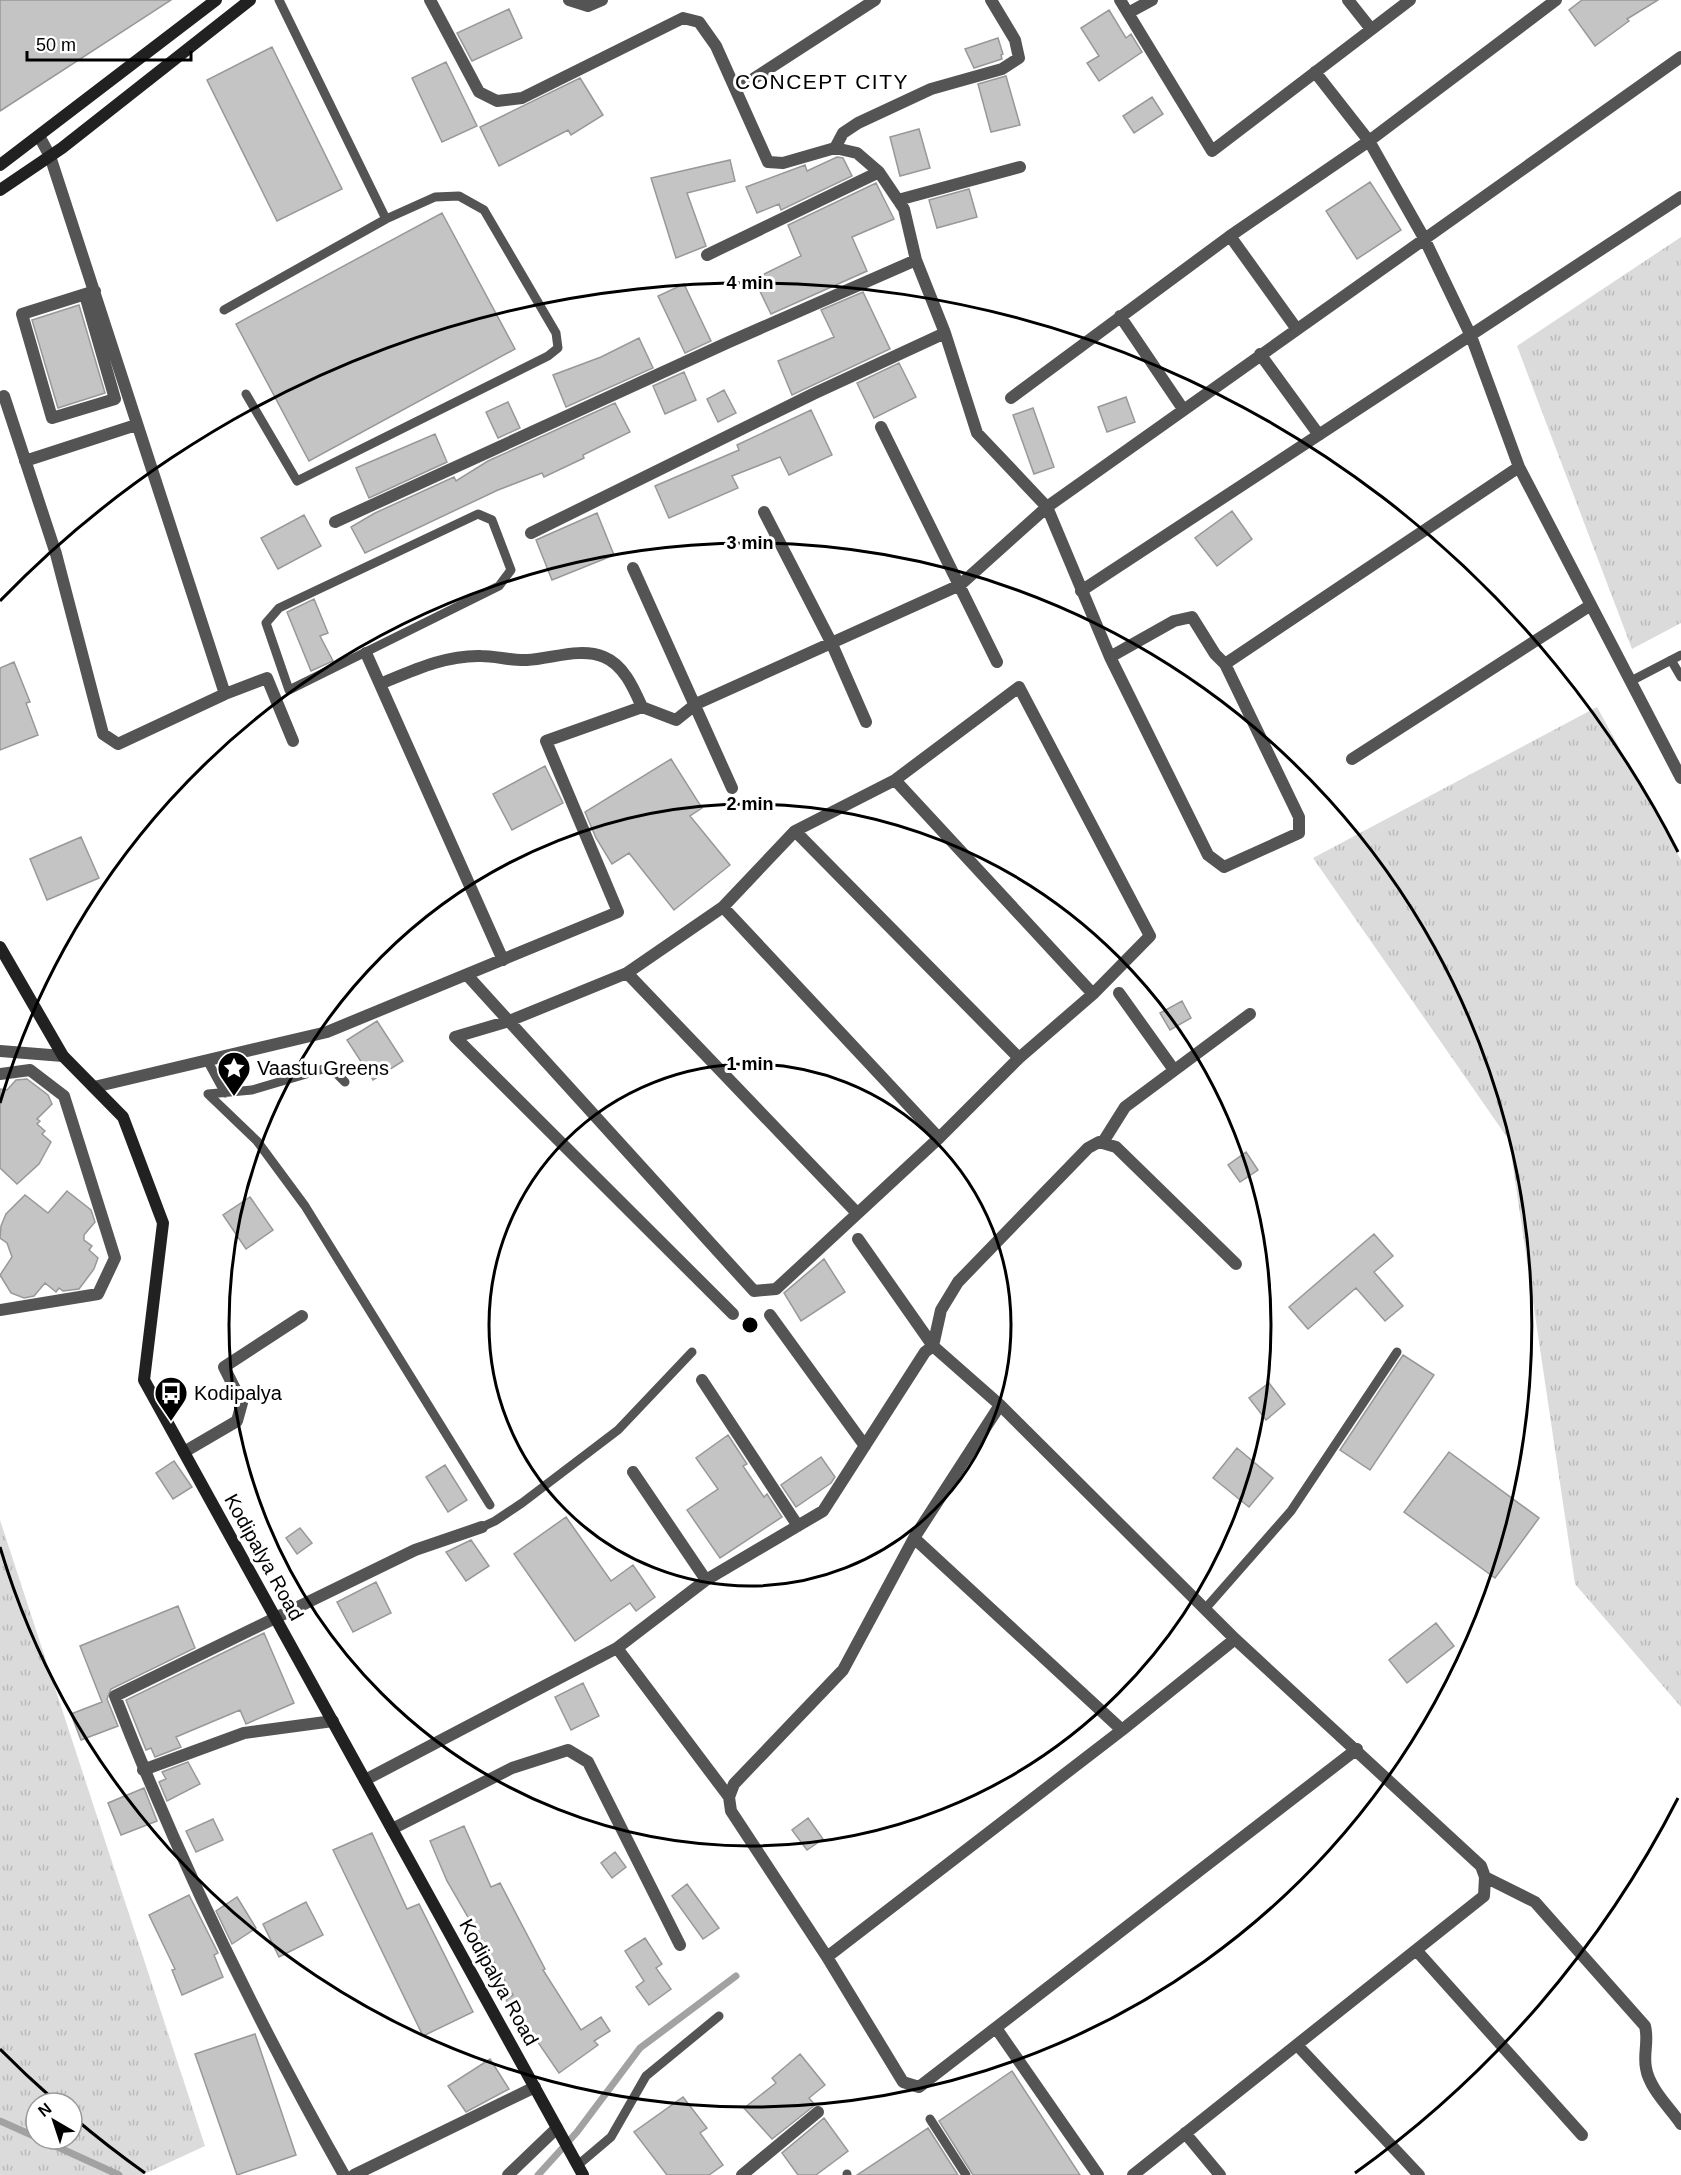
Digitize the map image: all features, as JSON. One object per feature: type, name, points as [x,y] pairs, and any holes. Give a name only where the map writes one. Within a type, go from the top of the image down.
[{"type":"main road","points":[[0,165],[216,0]]},
{"type":"main road","points":[[0,190],[50,156],[250,0]]},
{"type":"main road","name":"Kodipalya Road","points":[[0,947],[63,1056],[123,1117],[163,1223],[144,1380],[578,2166]]},
{"type":"street","points":[[430,0],[480,92],[497,101],[522,99],[683,18],[699,22],[711,38],[768,162],[783,164],[835,148],[857,153],[879,172],[904,209],[916,260],[945,333],[977,433],[1047,507],[1110,657],[1208,855],[1224,867],[1299,833],[1299,817],[1225,664],[1215,654],[1192,617],[1174,621],[1110,657]]},
{"type":"street","points":[[569,0],[588,6],[602,0]]},
{"type":"street","points":[[736,90],[874,0]]},
{"type":"street","points":[[835,148],[843,133],[858,123],[931,89],[1002,69],[1019,58],[1015,40],[991,0]]},
{"type":"street","points":[[1120,0],[1212,151],[1410,0]]},
{"type":"street","points":[[1128,13],[1152,0]]},
{"type":"street","points":[[1348,0],[1371,29]]},
{"type":"street","points":[[1011,398],[1230,236],[1369,141],[1556,0]]},
{"type":"street","points":[[94,1087],[327,1032],[618,912],[546,741],[642,707],[676,720],[696,704],[960,585],[1047,507],[1296,328],[1681,57]]},
{"type":"street","points":[[1316,72],[1369,141],[1424,238],[1471,336],[1519,467],[1681,778]]},
{"type":"street","points":[[39,136],[50,156],[90,293],[225,694]]},
{"type":"street","points":[[898,200],[1020,167]]},
{"type":"street","points":[[707,255],[879,172]]},
{"type":"street","points":[[1081,591],[1681,197]]},
{"type":"street","points":[[1230,236],[1296,328]]},
{"type":"street","points":[[335,522],[729,342],[916,260]]},
{"type":"street","points":[[90,293],[115,399],[52,418],[22,314],[90,293]]},
{"type":"street","points":[[1120,316],[1183,409]]},
{"type":"street","points":[[531,533],[813,394],[945,333]]},
{"type":"street","points":[[1260,354],[1319,435]]},
{"type":"street","points":[[4,396],[56,554],[104,734],[118,744],[225,694],[267,678],[293,741]]},
{"type":"street","points":[[25,461],[136,425]]},
{"type":"street","points":[[881,427],[997,662]]},
{"type":"street","points":[[1225,664],[1519,467]]},
{"type":"street","points":[[764,512],[831,642],[867,722]]},
{"type":"street","points":[[633,568],[732,788]]},
{"type":"street","points":[[1352,759],[1591,605]]},
{"type":"street","points":[[380,684],[440,661],[479,656],[525,661],[584,653],[604,657],[618,667],[631,683],[642,707]]},
{"type":"street","points":[[366,654],[503,960]]},
{"type":"street","points":[[467,975],[509,1021],[754,1291],[776,1289],[939,1138],[1019,1059],[1094,994],[1150,936],[1019,687],[895,780],[795,831],[723,907],[627,973],[509,1021],[455,1037],[733,1314]]},
{"type":"street","points":[[895,780],[1094,994]]},
{"type":"street","points":[[795,831],[1019,1059]]},
{"type":"street","points":[[723,907],[939,1138]]},
{"type":"street","points":[[627,973],[857,1213]]},
{"type":"street","points":[[1119,993],[1174,1070]]},
{"type":"street","points":[[365,1779],[617,1648],[706,1580],[823,1511],[926,1352],[933,1346],[941,1310],[958,1282],[1088,1148],[1103,1142],[1125,1107],[1250,1014]]},
{"type":"street","points":[[0,1051],[63,1056]]},
{"type":"street","points":[[0,1074],[30,1070],[64,1096],[115,1258],[98,1294],[0,1310]]},
{"type":"street","points":[[1103,1142],[1116,1147],[1236,1264]]},
{"type":"street","points":[[858,1239],[933,1346],[1000,1405],[1235,1639],[1357,1749],[1481,1866],[1485,1877],[1484,1896],[1133,2175]]},
{"type":"street","points":[[770,1315],[865,1446]]},
{"type":"street","points":[[184,1452],[237,1421],[242,1403],[224,1367],[302,1316]]},
{"type":"street","points":[[702,1380],[798,1526]]},
{"type":"street","points":[[729,1797],[734,1784],[843,1670],[914,1538],[1000,1405]]},
{"type":"street","points":[[633,1472],[706,1580]]},
{"type":"street","points":[[344,2175],[262,2025],[143,1770],[115,1696],[415,1550],[482,1527]]},
{"type":"street","points":[[914,1538],[1122,1730]]},
{"type":"street","points":[[827,1957],[1122,1730],[1235,1639]]},
{"type":"street","points":[[617,1648],[729,1797],[731,1811],[827,1957],[907,2085],[920,2087],[1357,1749]]},
{"type":"street","points":[[143,1770],[244,1733],[333,1722]]},
{"type":"street","points":[[392,1829],[512,1767],[568,1750],[588,1762],[680,1945]]},
{"type":"street","points":[[1485,1877],[1535,1902],[1645,2026],[1648,2036],[1645,2067],[1650,2080],[1681,2124]]},
{"type":"street","points":[[1416,1950],[1582,2135]]},
{"type":"street","points":[[996,2028],[1098,2175]]},
{"type":"street","points":[[1297,2045],[1419,2175]]},
{"type":"street","points":[[354,2175],[535,2087]]},
{"type":"street","points":[[742,2175],[819,2112]]},
{"type":"street","points":[[508,2175],[558,2130]]},
{"type":"street","points":[[1185,2133],[1220,2175]]},
{"type":"lane","points":[[279,0],[386,219]]},
{"type":"lane","points":[[224,310],[386,219],[435,197],[459,196],[484,210],[556,333],[558,348],[548,356],[297,481],[246,394]]},
{"type":"lane","points":[[478,514],[492,520],[512,570],[499,586],[366,654],[289,690],[266,623],[279,608],[478,514]]},
{"type":"lane","points":[[1631,681],[1681,655]]},
{"type":"lane","points":[[1671,660],[1681,677]]},
{"type":"lane","points":[[207,1060],[225,1093]]},
{"type":"lane","points":[[345,1082],[330,1066],[252,1090],[208,1094],[256,1141],[305,1206],[490,1505]]},
{"type":"lane","points":[[482,1527],[522,1503],[618,1430],[692,1352]]},
{"type":"lane","points":[[1205,1609],[1291,1511],[1397,1352]]},
{"type":"lane","points":[[578,2166],[611,2138],[646,2076],[719,2016]]},
{"type":"lane","points":[[930,2120],[966,2175]]},
{"type":"green space","points":[[1681,237],[1681,623],[1632,649],[1517,346]]},
{"type":"green space","points":[[1597,707],[1681,860],[1681,1707],[1575,1584],[1509,1140],[1313,858]]},
{"type":"green space","points":[[0,1520],[205,2146],[142,2175],[0,2175]]},
{"type":"building","points":[[0,0],[171,0],[0,111]]},
{"type":"building","points":[[1582,0],[1658,0],[1627,19],[1629,21],[1595,46],[1569,10]]},
{"type":"building","points":[[509,9],[522,38],[472,61],[457,33]]},
{"type":"building","points":[[1109,10],[1126,38],[1131,34],[1142,52],[1099,81],[1087,63],[1099,56],[1081,28]]},
{"type":"building","points":[[998,38],[1003,54],[1002,59],[974,68],[965,49]]},
{"type":"building","points":[[272,47],[342,189],[277,221],[207,80]]},
{"type":"building","points":[[446,62],[477,126],[442,142],[412,78]]},
{"type":"building","points":[[1006,76],[1020,125],[991,132],[978,84]]},
{"type":"building","points":[[580,78],[603,115],[571,135],[568,130],[499,166],[480,127]]},
{"type":"building","points":[[1152,97],[1163,114],[1134,133],[1123,116]]},
{"type":"building","points":[[919,129],[930,168],[900,176],[890,137]]},
{"type":"building","points":[[837,157],[843,158],[852,176],[781,210],[779,204],[757,213],[746,187],[805,165],[807,171]]},
{"type":"building","points":[[730,160],[735,181],[687,193],[706,246],[676,258],[651,178]]},
{"type":"building","points":[[1370,182],[1401,230],[1357,259],[1326,211]]},
{"type":"building","points":[[876,183],[894,219],[852,237],[867,271],[771,314],[754,279],[801,256],[788,225]]},
{"type":"building","points":[[969,189],[977,217],[937,228],[929,200]]},
{"type":"building","points":[[442,213],[515,349],[309,461],[236,324]]},
{"type":"building","points":[[684,284],[711,341],[685,353],[658,296]]},
{"type":"building","points":[[863,292],[890,349],[792,395],[778,361],[834,337],[821,310]]},
{"type":"building","points":[[79,305],[105,393],[58,408],[32,320]]},
{"type":"building","points":[[639,338],[653,368],[566,407],[553,375],[601,357]]},
{"type":"building","points":[[899,363],[916,397],[874,418],[857,383]]},
{"type":"building","points":[[684,372],[696,400],[665,414],[653,386]]},
{"type":"building","points":[[724,390],[736,413],[718,422],[707,399]]},
{"type":"building","points":[[1126,397],[1135,422],[1107,432],[1098,407]]},
{"type":"building","points":[[508,402],[520,428],[498,438],[486,412]]},
{"type":"building","points":[[615,403],[630,432],[544,477],[542,473],[498,490],[365,553],[351,527],[375,513],[454,477],[456,481],[488,461]]},
{"type":"building","points":[[1033,408],[1054,467],[1034,474],[1013,415]]},
{"type":"building","points":[[811,410],[832,455],[789,475],[780,457],[732,476],[738,488],[669,518],[655,486],[739,450],[737,445]]},
{"type":"building","points":[[435,434],[447,462],[369,498],[356,468]]},
{"type":"building","points":[[1232,511],[1252,539],[1217,566],[1195,538]]},
{"type":"building","points":[[597,513],[614,555],[552,580],[536,540]]},
{"type":"building","points":[[304,515],[321,546],[278,569],[261,538]]},
{"type":"building","points":[[314,599],[328,633],[320,636],[333,661],[311,671],[287,612]]},
{"type":"building","points":[[14,662],[30,702],[26,703],[38,735],[0,750],[0,668]]},
{"type":"building","points":[[671,759],[702,808],[690,816],[730,865],[674,910],[629,853],[612,864],[596,838],[585,812]]},
{"type":"building","points":[[545,766],[563,803],[512,830],[493,794]]},
{"type":"building","points":[[81,837],[99,878],[47,900],[30,859]]},
{"type":"building","points":[[1182,1001],[1191,1018],[1170,1030],[1160,1013]]},
{"type":"building","points":[[377,1021],[403,1061],[373,1080],[347,1040]]},
{"type":"building","points":[[27,1079],[48,1095],[52,1104],[37,1119],[40,1121],[37,1124],[45,1131],[42,1134],[51,1142],[39,1164],[17,1184],[0,1168],[0,1089],[7,1090],[16,1080]]},
{"type":"building","points":[[1246,1152],[1258,1170],[1240,1182],[1228,1165]]},
{"type":"building","points":[[67,1191],[91,1210],[95,1222],[84,1235],[84,1240],[92,1246],[89,1250],[98,1258],[94,1269],[79,1289],[63,1291],[59,1288],[56,1292],[45,1283],[34,1296],[24,1298],[11,1293],[0,1275],[12,1257],[7,1243],[0,1238],[1,1226],[6,1214],[25,1195],[48,1213]]},
{"type":"building","points":[[250,1197],[273,1230],[246,1249],[223,1215]]},
{"type":"building","points":[[1374,1234],[1393,1256],[1374,1272],[1403,1306],[1385,1321],[1356,1288],[1308,1329],[1289,1307]]},
{"type":"building","points":[[824,1259],[845,1292],[801,1321],[784,1293]]},
{"type":"building","points":[[1403,1355],[1434,1375],[1370,1470],[1340,1450]]},
{"type":"building","points":[[1269,1383],[1285,1404],[1266,1420],[1249,1398]]},
{"type":"building","points":[[728,1435],[747,1464],[743,1466],[764,1497],[767,1494],[782,1517],[720,1558],[687,1510],[718,1489],[696,1458]]},
{"type":"building","points":[[1237,1448],[1273,1478],[1249,1507],[1213,1478]]},
{"type":"building","points":[[1449,1452],[1539,1518],[1495,1578],[1404,1512]]},
{"type":"building","points":[[821,1457],[835,1477],[831,1483],[796,1507],[781,1485]]},
{"type":"building","points":[[174,1461],[192,1487],[173,1499],[156,1473]]},
{"type":"building","points":[[445,1465],[467,1500],[448,1512],[426,1477]]},
{"type":"building","points":[[566,1517],[611,1581],[633,1565],[655,1597],[636,1611],[630,1603],[575,1641],[514,1554]]},
{"type":"building","points":[[300,1528],[312,1543],[297,1554],[286,1538]]},
{"type":"building","points":[[471,1540],[489,1566],[466,1581],[446,1552]]},
{"type":"building","points":[[376,1582],[391,1613],[353,1632],[337,1602]]},
{"type":"building","points":[[178,1606],[195,1648],[111,1689],[107,1699],[118,1726],[81,1740],[71,1714],[102,1702],[80,1646]]},
{"type":"building","points":[[1436,1623],[1454,1646],[1407,1683],[1389,1660]]},
{"type":"building","points":[[264,1633],[294,1703],[246,1724],[240,1710],[176,1737],[181,1747],[155,1757],[151,1748],[146,1750],[126,1700]]},
{"type":"building","points":[[583,1683],[599,1716],[571,1730],[555,1697]]},
{"type":"building","points":[[188,1762],[200,1784],[167,1801],[159,1782],[166,1779],[162,1772]]},
{"type":"building","points":[[144,1788],[157,1821],[121,1835],[108,1803]]},
{"type":"building","points":[[808,1818],[823,1839],[807,1850],[792,1830]]},
{"type":"building","points":[[213,1819],[223,1840],[196,1852],[186,1831]]},
{"type":"building","points":[[464,1826],[491,1887],[500,1883],[545,1969],[543,1970],[581,2030],[601,2017],[610,2031],[594,2041],[598,2045],[559,2073],[506,2000],[513,1995],[447,1881],[430,1841]]},
{"type":"building","points":[[372,1833],[407,1909],[419,1904],[473,2012],[423,2036],[333,1850]]},
{"type":"building","points":[[615,1852],[626,1867],[612,1878],[601,1863]]},
{"type":"building","points":[[687,1884],[719,1928],[703,1939],[672,1896]]},
{"type":"building","points":[[189,1895],[218,1953],[214,1955],[223,1977],[182,1995],[172,1970],[175,1969],[149,1915]]},
{"type":"building","points":[[237,1897],[256,1928],[232,1944],[216,1911]]},
{"type":"building","points":[[306,1902],[323,1935],[279,1957],[263,1924]]},
{"type":"building","points":[[645,1938],[662,1964],[656,1968],[671,1989],[649,2005],[636,1987],[644,1981],[625,1951]]},
{"type":"building","points":[[255,2034],[296,2155],[237,2175],[195,2054]]},
{"type":"building","points":[[800,2054],[825,2085],[809,2098],[815,2105],[772,2139],[744,2108],[776,2083],[772,2078]]},
{"type":"building","points":[[490,2059],[509,2089],[466,2112],[448,2086]]},
{"type":"building","points":[[1012,2071],[1080,2175],[973,2175],[939,2121]]},
{"type":"building","points":[[683,2097],[707,2128],[700,2133],[723,2165],[709,2175],[667,2175],[634,2132]]},
{"type":"building","points":[[824,2118],[848,2151],[816,2175],[798,2175],[782,2153]]},
{"type":"building","points":[[928,2128],[958,2175],[857,2175]]},
{"type":"waterway","points":[[538,2175],[577,2132],[640,2048],[736,1976]]},
{"type":"waterway","points":[[0,2121],[24,2132]]},
{"type":"waterway","points":[[66,2151],[119,2175]]},
{"type":"place","name":"Vaastu Greens","points":[[234,1097]]},
{"type":"place","name":"Kodipalya","points":[[171,1422]]},
{"type":"district","name":"CONCEPT CITY","points":[[822,81]]}]
